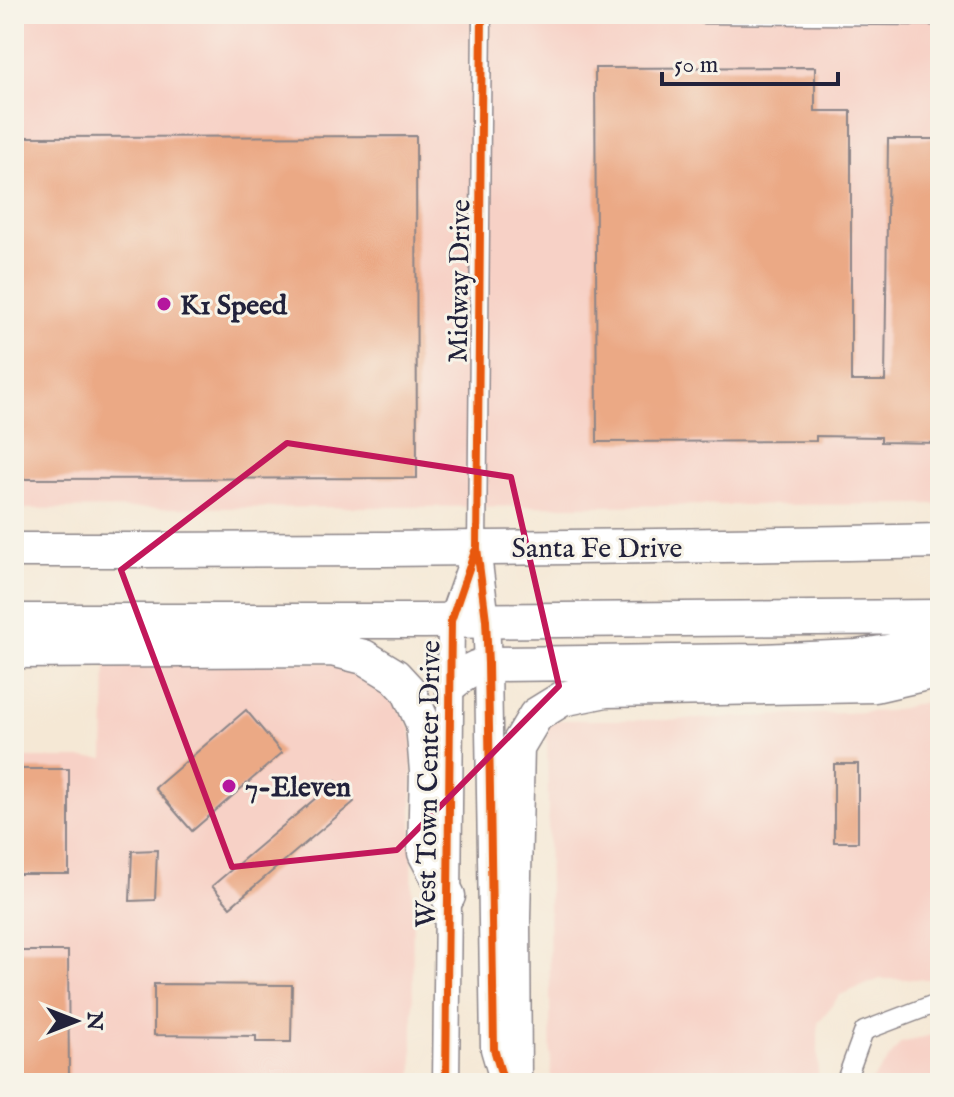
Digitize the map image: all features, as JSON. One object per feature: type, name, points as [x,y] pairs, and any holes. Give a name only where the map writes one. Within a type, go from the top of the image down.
[{"type":"highway","name":"Santa Fe Drive","points":[[14,550],[697,546],[940,541]]},
{"type":"highway","points":[[14,621],[940,617]]},
{"type":"highway","points":[[451,684],[461,675],[488,664],[857,657],[900,650],[940,635]]},
{"type":"highway","points":[[14,651],[332,649],[364,657],[395,676],[408,690],[423,723],[427,772],[425,853],[448,896]]},
{"type":"highway","points":[[514,1083],[513,918],[517,747],[536,715],[562,699],[606,690],[875,685],[940,670]]},
{"type":"street","name":"Midway Drive","points":[[477,548],[482,14]]},
{"type":"street","points":[[703,14],[940,16]]},
{"type":"street","name":"West Town Center Drive","points":[[477,548],[488,664],[494,1049],[504,1083]]},
{"type":"street","name":"West Town Center Drive","points":[[446,1083],[451,621],[477,548]]},
{"type":"street","points":[[845,1083],[864,1031],[932,1005],[940,1005]]},
{"type":"highlighted area","points":[[287,443],[511,477],[559,686],[397,850],[232,867],[121,570]]},
{"type":"shaded area","points":[[14,14],[940,14],[940,504],[14,509]]},
{"type":"shaded area","points":[[325,662],[380,680],[412,730],[413,1083],[14,1083],[14,758],[104,758],[106,665]]},
{"type":"shaded area","points":[[940,698],[940,979],[880,979],[840,995],[818,1023],[818,1083],[551,1083],[547,720],[674,720],[890,711]]},
{"type":"shaded area","points":[[940,1033],[940,1083],[870,1083],[901,1043]]},
{"type":"building","points":[[815,67],[815,111],[851,111],[851,381],[885,381],[888,139],[940,139],[940,443],[881,442],[881,437],[816,436],[816,441],[597,442],[595,68]]},
{"type":"building","points":[[416,136],[417,478],[14,479],[14,137]]},
{"type":"building","points":[[246,710],[282,753],[192,831],[155,788]]},
{"type":"building","points":[[834,764],[858,764],[858,842],[834,842]]},
{"type":"building","points":[[14,769],[69,769],[69,874],[14,874]]},
{"type":"building","points":[[336,781],[354,802],[230,907],[212,886]]},
{"type":"building","points":[[157,850],[155,900],[130,901],[132,851]]},
{"type":"building","points":[[14,951],[68,951],[69,1080],[14,1080]]},
{"type":"building","points":[[154,984],[292,985],[291,1042],[256,1042],[256,1036],[154,1035]]},
{"type":"cycle path","points":[[482,14],[477,548],[488,664],[494,1049],[504,1083]]},
{"type":"cycle path","points":[[446,1083],[451,621],[475,551]]},
{"type":"place","name":"K1 Speed","points":[[164,304]]},
{"type":"place","name":"7-Eleven","points":[[229,786]]}]
